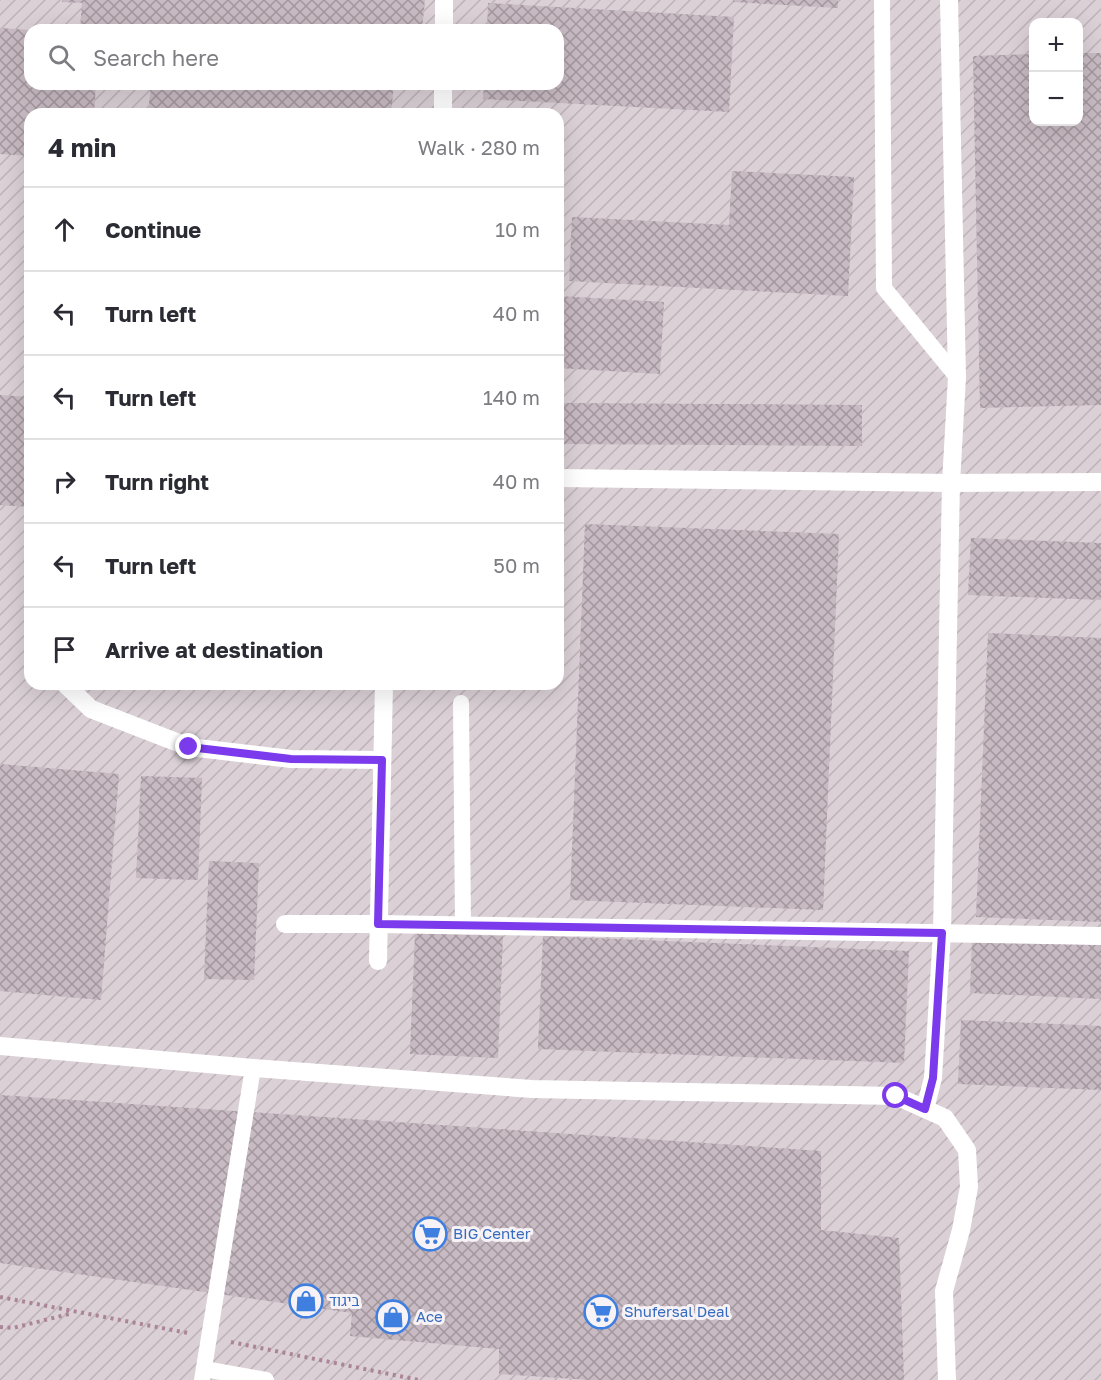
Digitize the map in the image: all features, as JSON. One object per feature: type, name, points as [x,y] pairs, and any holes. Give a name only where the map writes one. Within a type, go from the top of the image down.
[{"type":"street","points":[[444,0],[444,24]]},
{"type":"street","points":[[925,1109],[933,1078],[942,933],[951,483],[957,377],[949,0]]},
{"type":"street","points":[[443,90],[443,108]]},
{"type":"street","points":[[564,478],[951,483],[1101,482]]},
{"type":"street","points":[[72,690],[92,709],[189,747],[291,759],[382,760]]},
{"type":"street","points":[[378,961],[384,690]]},
{"type":"street","points":[[285,924],[1101,936]]},
{"type":"street","points":[[0,1046],[532,1089],[896,1096],[945,1118],[968,1150],[969,1186],[961,1230],[944,1291],[947,1380]]},
{"type":"lane","points":[[882,0],[884,288],[957,377]]},
{"type":"lane","points":[[461,703],[463,925]]},
{"type":"lane","points":[[254,1068],[203,1374],[266,1380]]},
{"type":"path","points":[[0,1327],[13,1328],[77,1312]]},
{"type":"shaded area","points":[[0,0],[1101,0],[1101,1380],[0,1380]]},
{"type":"building","points":[[62,0],[425,0],[423,24],[80,24],[82,3],[62,2]]},
{"type":"building","points":[[733,0],[838,0],[838,8],[733,2]]},
{"type":"building","points":[[488,3],[734,17],[729,112],[483,99],[484,90],[564,90],[564,24],[487,24]]},
{"type":"building","points":[[0,28],[24,30],[24,90],[96,90],[94,108],[24,108],[24,156],[0,154]]},
{"type":"building","points":[[1083,53],[1101,53],[1101,405],[980,408],[973,56],[1029,54],[1029,126],[1083,126]]},
{"type":"building","points":[[150,90],[393,90],[392,108],[149,108]]},
{"type":"building","points":[[732,171],[854,177],[848,296],[569,281],[572,217],[729,225]]},
{"type":"building","points":[[564,296],[664,302],[660,374],[564,368]]},
{"type":"building","points":[[0,395],[24,397],[24,507],[0,505]]},
{"type":"building","points":[[564,403],[862,405],[862,446],[564,444]]},
{"type":"building","points":[[585,524],[839,534],[823,910],[570,900]]},
{"type":"building","points":[[971,538],[1101,543],[1101,600],[968,595]]},
{"type":"building","points":[[988,633],[1101,638],[1101,922],[976,917]]},
{"type":"building","points":[[0,764],[119,774],[101,1000],[0,991]]},
{"type":"building","points":[[141,776],[202,778],[198,880],[136,878]]},
{"type":"building","points":[[209,861],[259,863],[254,980],[204,979]]},
{"type":"building","points":[[415,933],[503,936],[498,1058],[410,1054]]},
{"type":"building","points":[[543,936],[909,951],[904,1063],[538,1049]]},
{"type":"building","points":[[972,940],[1101,945],[1101,999],[970,993]]},
{"type":"building","points":[[961,1020],[1101,1026],[1101,1090],[958,1084]]},
{"type":"building","name":"BIG Center","points":[[0,1095],[821,1151],[821,1230],[899,1238],[904,1380],[589,1380],[499,1374],[499,1349],[350,1336],[352,1313],[0,1263]]},
{"type":"place","name":"BIG Center","points":[[430,1234]]},
{"type":"place","name":"ביגוד","points":[[306,1301]]},
{"type":"place","name":"Shufersal Deal","points":[[601,1312]]},
{"type":"place","name":"Ace","points":[[393,1317]]},
{"type":"route","points":[[189,747],[291,759],[382,760],[378,924],[942,933],[933,1078],[925,1109],[896,1096]]}]
